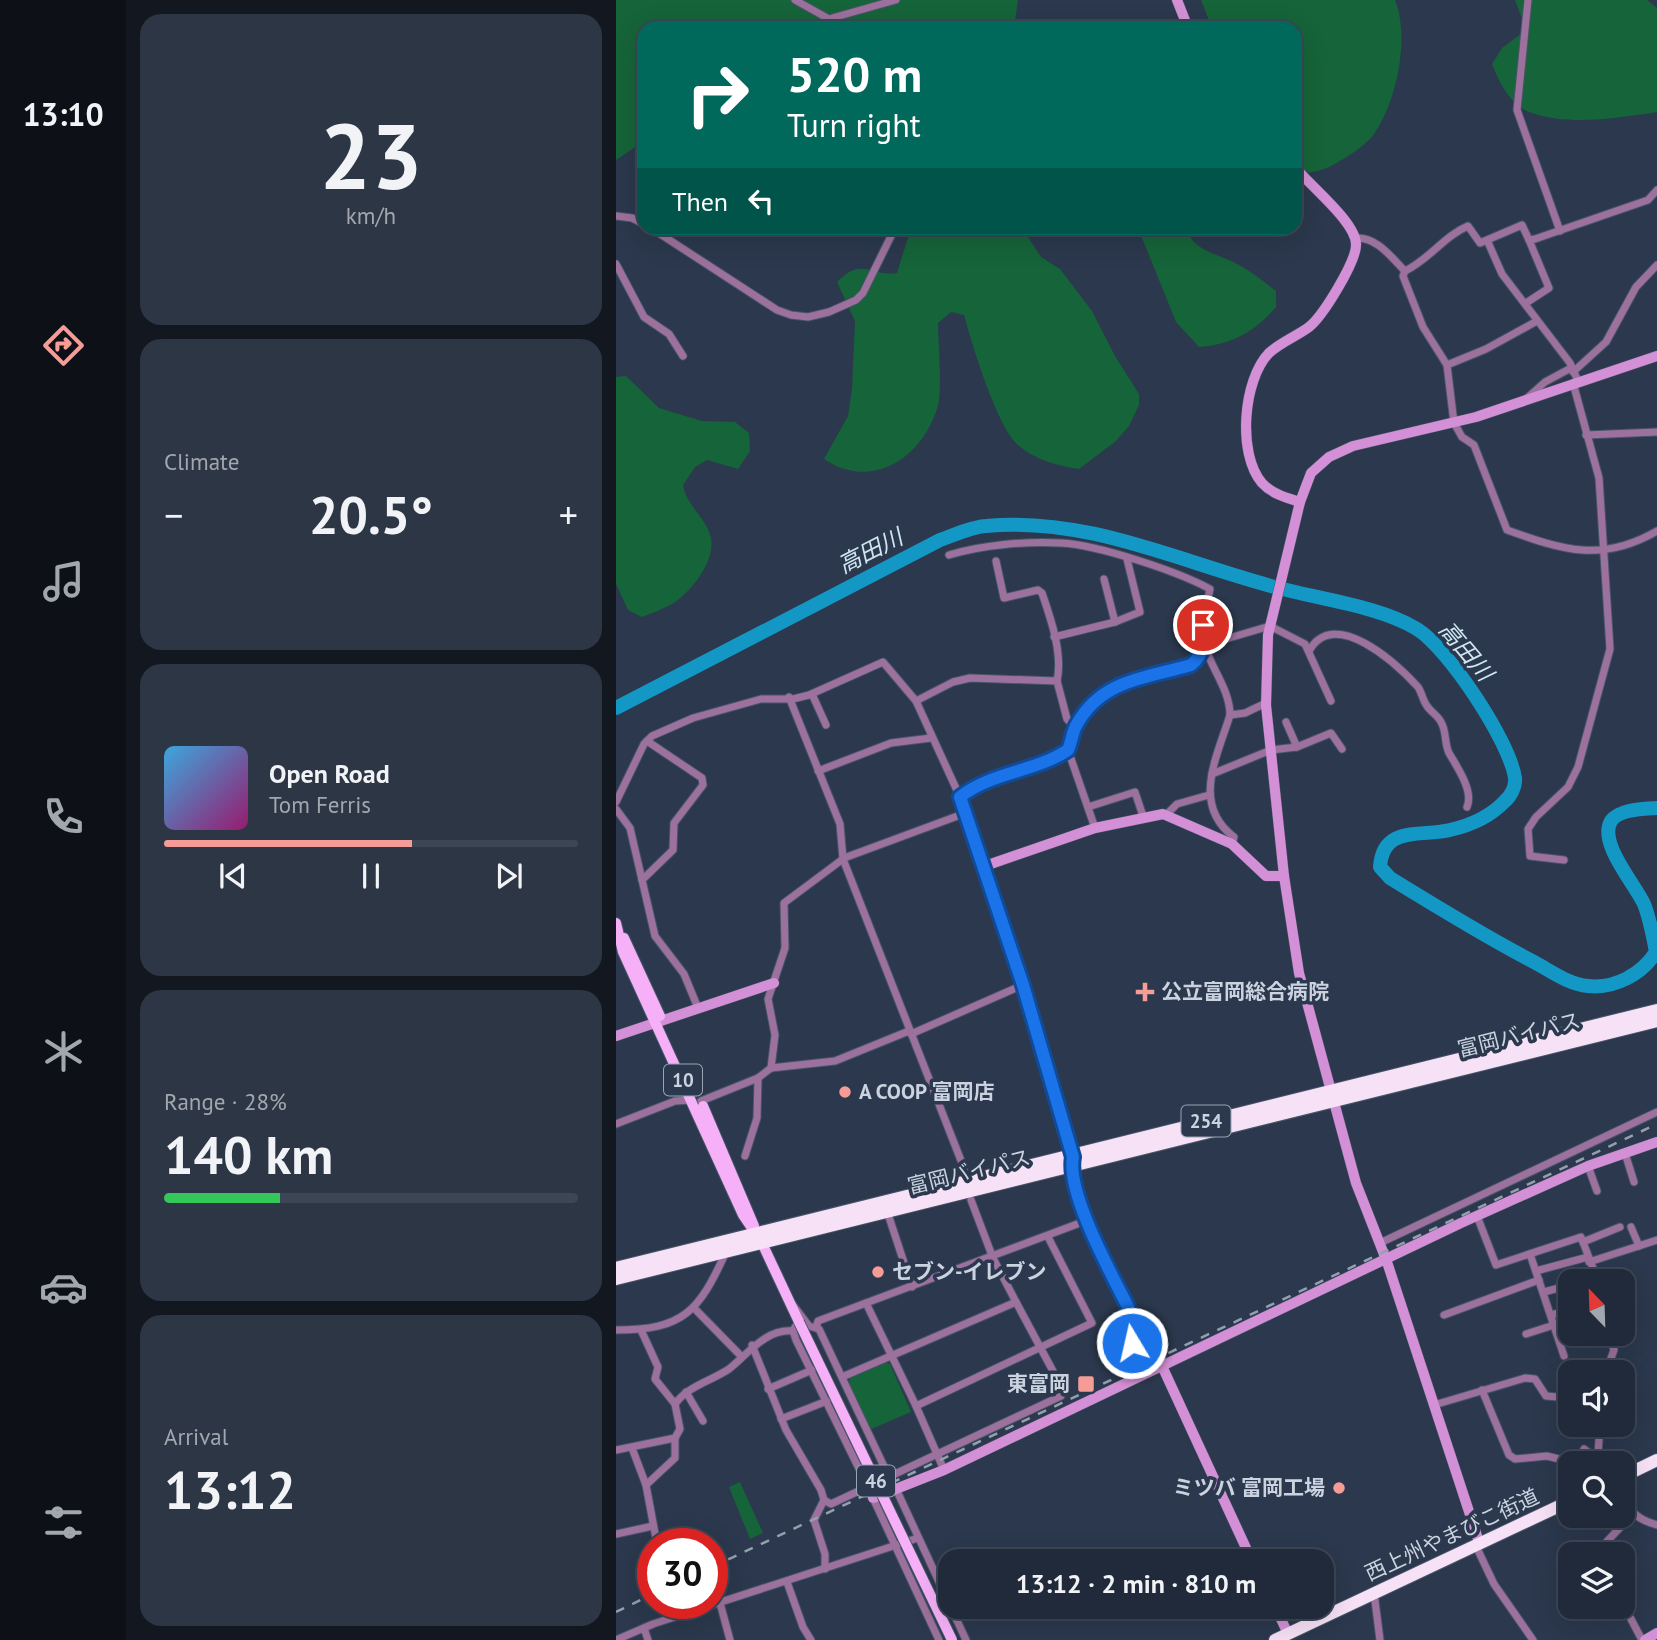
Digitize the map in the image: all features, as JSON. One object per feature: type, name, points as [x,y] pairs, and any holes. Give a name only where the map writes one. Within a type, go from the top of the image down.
[{"type":"highway","name":"富岡バイパス","points":[[616,1268],[887,1211],[1657,1010]]},
{"type":"highway","name":"富岡バイパス","points":[[1331,1096],[1657,1021]]},
{"type":"highway","name":"富岡バイパス","points":[[616,1279],[726,1252],[759,1238],[969,1181],[1072,1161]]},
{"type":"highway","points":[[1635,1471],[1657,1460]]},
{"type":"highway","name":"西上州やまびこ街道","points":[[1275,1640],[1558,1506]]},
{"type":"main road","name":"10","points":[[616,924],[623,952],[696,1100],[743,1215],[759,1238]]},
{"type":"main road","name":"46","points":[[759,1238],[790,1302],[796,1326],[952,1640]]},
{"type":"street","points":[[795,0],[836,21]]},
{"type":"street","points":[[832,18],[896,0]]},
{"type":"street","points":[[1177,0],[1185,21]]},
{"type":"street","points":[[1528,0],[1517,110],[1560,231]]},
{"type":"street","points":[[1300,502],[1281,496],[1263,484],[1254,470],[1248,448],[1246,419],[1249,392],[1269,354],[1311,325],[1355,259],[1356,238],[1345,220],[1302,174]]},
{"type":"street","points":[[1529,240],[1648,200],[1657,190]]},
{"type":"street","points":[[616,216],[637,220]]},
{"type":"street","points":[[1526,303],[1549,288],[1522,225],[1480,243],[1468,226],[1451,233],[1432,255],[1405,271],[1403,276],[1423,327],[1447,365],[1454,423],[1462,437],[1474,445],[1507,530],[1566,547],[1603,552],[1657,531]]},
{"type":"street","points":[[662,235],[777,310],[808,317],[829,312],[856,300],[863,293],[892,235]]},
{"type":"street","points":[[1356,238],[1365,238],[1380,246],[1405,271]]},
{"type":"street","points":[[1488,240],[1502,274],[1526,303],[1574,376],[1586,435],[1599,478],[1610,649],[1578,767],[1568,787],[1536,817],[1528,830],[1530,856],[1564,860]]},
{"type":"street","points":[[616,264],[644,317],[669,334],[683,356]]},
{"type":"street","points":[[1534,1640],[1494,1584],[1477,1543],[1387,1262],[1356,1183],[1331,1096],[1298,973],[1284,876],[1266,703],[1265,666],[1273,609],[1300,502],[1311,473],[1329,457],[1353,446],[1454,423],[1523,401],[1574,376],[1605,342],[1636,287],[1657,265]]},
{"type":"street","points":[[1447,365],[1486,349],[1537,320]]},
{"type":"street","points":[[1523,401],[1545,382],[1657,356]]},
{"type":"street","points":[[1586,435],[1657,432]]},
{"type":"street","points":[[949,555],[974,548],[1062,543],[1127,559],[1193,580],[1210,589],[1203,625],[1205,645],[1230,703],[1230,715],[1212,774],[1209,795],[1210,805],[1218,823],[1234,837],[1232,844]]},
{"type":"street","points":[[1054,638],[1115,622],[1140,612],[1127,559]]},
{"type":"street","points":[[996,561],[1004,598],[1038,590],[1042,593],[1054,638],[1059,672],[1057,681],[1067,719],[1074,727]]},
{"type":"street","points":[[1104,579],[1115,622]]},
{"type":"street","points":[[1205,645],[1270,626],[1305,644],[1331,701]]},
{"type":"street","points":[[1309,651],[1329,634],[1342,632],[1376,650],[1419,689],[1427,706],[1442,723],[1447,750],[1458,767],[1469,799],[1467,807]]},
{"type":"street","points":[[1095,828],[1068,750],[1074,727],[1088,707],[1107,689],[1191,665],[1200,658],[1205,645]]},
{"type":"street","points":[[616,802],[647,741],[676,724],[761,699],[812,694],[883,662],[916,701],[960,797],[963,814],[1023,985],[1087,1218],[1140,1331],[1137,1340],[1127,1344],[1120,1336],[1128,1320],[1128,1307]]},
{"type":"street","points":[[916,701],[953,682],[970,678],[1057,681]]},
{"type":"street","points":[[812,694],[826,725]]},
{"type":"street","points":[[789,698],[840,824],[844,858],[969,1181]]},
{"type":"street","points":[[1230,715],[1245,713],[1266,703]]},
{"type":"street","points":[[1286,722],[1297,747]]},
{"type":"street","points":[[1212,774],[1271,750],[1297,747],[1331,733],[1342,749]]},
{"type":"street","points":[[818,771],[891,743],[931,738]]},
{"type":"street","points":[[642,880],[673,850],[674,823],[703,785],[702,778],[647,741]]},
{"type":"street","points":[[960,797],[983,783],[1038,765],[1068,750]]},
{"type":"street","points":[[1088,807],[1135,792],[1143,816]]},
{"type":"street","points":[[1166,816],[1177,804],[1209,795]]},
{"type":"street","points":[[616,809],[630,828],[655,936],[684,974],[698,1008]]},
{"type":"street","points":[[771,1068],[775,1035],[768,999],[785,948],[784,902],[844,858],[963,814]]},
{"type":"street","points":[[982,867],[1095,828],[1143,816],[1166,816],[1232,844],[1266,876],[1284,876]]},
{"type":"street","points":[[616,1036],[774,983]]},
{"type":"street","points":[[616,1124],[675,1101],[696,1100],[758,1078],[771,1068],[835,1061],[1023,985]]},
{"type":"street","points":[[745,1156],[757,1118],[758,1078]]},
{"type":"street","points":[[1380,1244],[1657,1112]]},
{"type":"street","points":[[939,1640],[873,1498],[897,1491],[944,1470],[1387,1262],[1477,1216],[1588,1166],[1657,1144]]},
{"type":"street","points":[[1625,1153],[1634,1182]]},
{"type":"street","points":[[1588,1166],[1597,1191]]},
{"type":"street","points":[[752,1345],[781,1419],[824,1500],[831,1504],[1061,1396],[1062,1388],[993,1258],[971,1200]]},
{"type":"street","points":[[887,1211],[912,1287]]},
{"type":"street","points":[[1477,1216],[1496,1265],[1581,1237],[1592,1269]]},
{"type":"street","points":[[816,1328],[818,1321],[1048,1237],[1087,1218]]},
{"type":"street","points":[[1583,1242],[1620,1227]]},
{"type":"street","points":[[1631,1227],[1639,1246]]},
{"type":"street","points":[[916,1406],[1092,1323],[1048,1237]]},
{"type":"street","points":[[1536,1271],[1657,1240]]},
{"type":"street","points":[[616,1331],[641,1330],[674,1321],[695,1309],[726,1252]]},
{"type":"street","points":[[1530,1254],[1558,1336]]},
{"type":"street","points":[[1444,1315],[1539,1280]]},
{"type":"street","points":[[1544,1292],[1558,1288]]},
{"type":"street","points":[[790,1302],[809,1325],[819,1329],[889,1477]]},
{"type":"street","points":[[842,1377],[1016,1302]]},
{"type":"street","points":[[866,1303],[944,1470]]},
{"type":"street","points":[[695,1309],[741,1356]]},
{"type":"street","points":[[1551,1315],[1558,1313]]},
{"type":"street","points":[[1526,1334],[1554,1325]]},
{"type":"street","points":[[675,1404],[686,1392],[730,1368],[752,1345],[796,1326],[812,1370],[868,1487]]},
{"type":"street","points":[[641,1330],[658,1367],[655,1379],[675,1404],[680,1429],[675,1438],[675,1458],[646,1485]]},
{"type":"street","points":[[1561,1346],[1564,1356]]},
{"type":"street","points":[[1162,1366],[1246,1549]]},
{"type":"street","points":[[768,1389],[812,1370]]},
{"type":"street","points":[[1434,1405],[1529,1377],[1535,1379],[1546,1396],[1558,1397]]},
{"type":"street","points":[[1482,1390],[1509,1455],[1515,1459],[1547,1456],[1558,1459]]},
{"type":"street","points":[[686,1392],[703,1421]]},
{"type":"street","points":[[781,1419],[827,1401]]},
{"type":"street","points":[[616,1450],[675,1438]]},
{"type":"street","points":[[616,1534],[653,1526],[646,1485],[632,1448]]},
{"type":"street","points":[[897,1491],[965,1640]]},
{"type":"street","points":[[824,1500],[814,1520],[825,1554],[825,1569]]},
{"type":"street","points":[[1635,1517],[1657,1525]]},
{"type":"street","points":[[1607,1542],[1620,1528]]},
{"type":"street","points":[[728,1601],[918,1538]]},
{"type":"street","points":[[787,1583],[803,1628],[811,1640]]},
{"type":"street","points":[[1374,1593],[1380,1640]]},
{"type":"street","points":[[616,1640],[670,1619]]},
{"type":"street","points":[[724,1619],[730,1640]]},
{"type":"street","points":[[1281,1619],[1288,1634]]},
{"type":"street","points":[[1631,1619],[1643,1640],[1657,1633]]},
{"type":"street","points":[[644,1628],[648,1640]]},
{"type":"green space","points":[[616,0],[1018,0],[1015,21],[637,21],[637,146],[616,160]]},
{"type":"green space","points":[[1201,0],[1395,0],[1401,32],[1399,68],[1389,104],[1374,134],[1359,148],[1327,168],[1302,174],[1302,21],[1209,21]]},
{"type":"green space","points":[[1515,0],[1647,0],[1657,8],[1657,112],[1578,120],[1547,117],[1518,105],[1502,86],[1492,64],[1502,48],[1526,30]]},
{"type":"green space","points":[[909,235],[1027,235],[1041,257],[1060,269],[1092,311],[1115,356],[1139,394],[1139,405],[1129,426],[1116,441],[1079,469],[1048,462],[1033,455],[1019,446],[1002,422],[979,364],[964,315],[951,312],[938,323],[939,401],[929,427],[919,442],[907,455],[892,465],[876,470],[859,472],[842,468],[824,459],[848,416],[852,388],[855,321],[837,282],[853,270],[897,273]]},
{"type":"green space","points":[[1141,235],[1190,235],[1201,248],[1244,268],[1276,291],[1276,307],[1251,330],[1233,340],[1199,347],[1176,322]]},
{"type":"green space","points":[[626,376],[659,408],[702,421],[735,422],[749,433],[750,451],[738,469],[707,460],[695,467],[683,485],[687,498],[709,532],[711,552],[702,572],[688,591],[672,604],[642,617],[628,610],[616,584],[616,377]]},
{"type":"green space","points":[[885,1362],[890,1364],[911,1412],[869,1430],[848,1385],[850,1378]]},
{"type":"green space","points":[[740,1482],[763,1533],[750,1539],[729,1487]]},
{"type":"waterway","name":"高田川","points":[[616,708],[940,540],[986,526],[1060,528],[1132,543],[1239,577],[1385,614],[1417,629],[1430,639],[1460,675],[1490,720],[1511,762],[1515,784],[1513,791],[1499,807],[1473,823],[1450,830],[1405,835],[1396,839],[1388,844],[1380,867],[1390,878],[1567,980],[1588,986],[1618,982],[1643,967],[1656,952],[1644,904],[1613,852],[1608,830],[1611,821],[1620,814],[1657,808]]},
{"type":"railway","points":[[728,1559],[1657,1124]]},
{"type":"railway","points":[[616,1612],[637,1602]]},
{"type":"place","name":"公立富岡総合病院","points":[[1145,992]]},
{"type":"place","name":"A COOP 富岡店","points":[[845,1092]]},
{"type":"place","name":"セブン-イレブン","points":[[878,1272]]},
{"type":"place","name":"東富岡","points":[[1086,1384]]},
{"type":"place","name":"ミツバ 富岡工場","points":[[1339,1488]]},
{"type":"route","points":[[1132,1343],[1127,1344],[1120,1336],[1128,1320],[1128,1307],[1086,1216],[1071,1166],[1073,1157],[1023,985],[963,814],[960,797],[983,783],[1038,765],[1068,750],[1073,740],[1074,727],[1088,707],[1107,689],[1191,665],[1200,658],[1205,645],[1203,625]]}]
